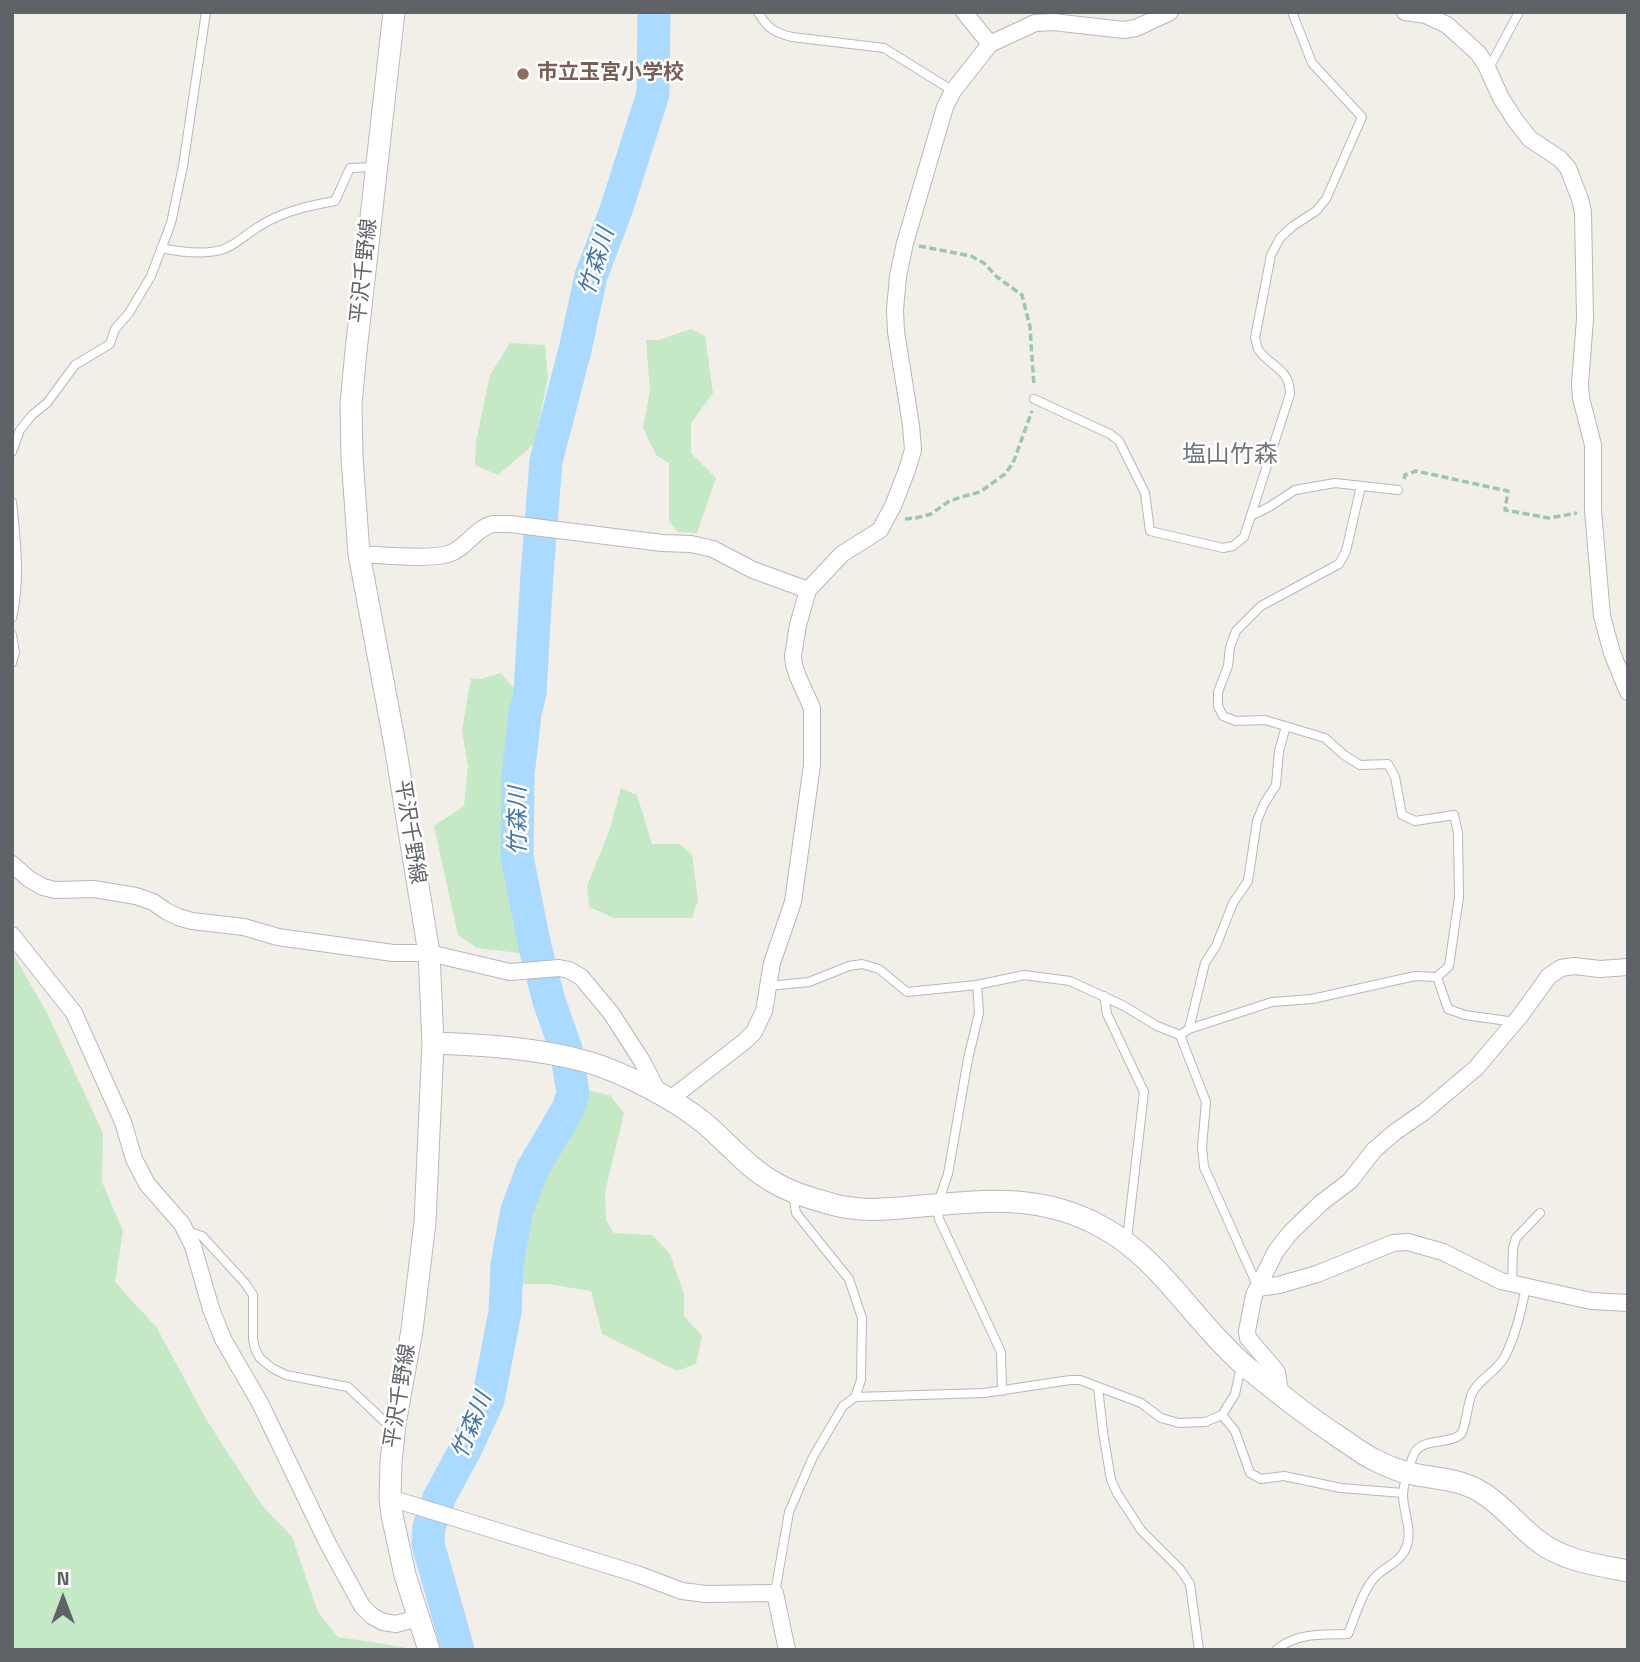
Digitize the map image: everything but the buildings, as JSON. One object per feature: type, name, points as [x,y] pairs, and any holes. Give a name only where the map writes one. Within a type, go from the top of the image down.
[{"type":"main road","name":"平沢千野線","points":[[394,12],[351,404],[352,457],[359,554],[395,745],[429,953],[433,1043],[425,1222],[412,1330],[395,1424],[390,1498],[399,1548],[429,1650]]},
{"type":"main road","points":[[433,1043],[539,1052],[589,1062],[626,1077],[704,1122],[772,1181],[831,1205],[887,1210],[986,1200],[1013,1201],[1038,1204],[1070,1213],[1104,1228],[1156,1269],[1242,1363],[1321,1425],[1405,1483],[1456,1481],[1480,1491],[1537,1541],[1557,1553],[1576,1560],[1628,1571]]},
{"type":"street","points":[[964,12],[990,44]]},
{"type":"street","points":[[12,864],[43,887],[55,890],[94,889],[136,896],[192,921],[393,954],[429,953],[510,972],[559,968],[569,970],[581,976],[611,1013],[664,1097],[745,1041],[754,1032],[764,1011],[772,963],[793,902],[813,765],[813,708],[798,677],[793,656],[807,590],[842,554],[880,530],[913,450],[896,332],[898,276],[945,107],[953,91],[990,44],[1035,23],[1053,22],[1124,30],[1170,12]]},
{"type":"street","points":[[1405,12],[1426,15],[1447,24],[1478,53],[1500,98],[1515,120],[1530,139],[1560,159],[1568,168],[1580,199],[1583,212],[1585,319],[1580,384],[1593,445],[1593,510],[1602,616],[1612,653],[1628,692]]},
{"type":"street","points":[[359,554],[448,554],[462,547],[475,534],[491,524],[510,524],[662,543],[691,544],[713,549],[753,570],[807,590]]},
{"type":"street","points":[[12,935],[74,1013],[123,1122],[134,1159],[147,1184],[182,1224],[194,1246],[211,1309],[223,1339],[260,1404],[327,1542],[362,1606],[383,1622],[396,1624],[418,1618]]},
{"type":"street","points":[[1280,1392],[1277,1372],[1248,1338],[1247,1331],[1254,1295],[1276,1251],[1290,1233],[1321,1203],[1350,1181],[1374,1150],[1476,1068],[1549,976],[1560,968],[1574,966],[1600,969],[1628,967]]},
{"type":"street","points":[[1258,1288],[1317,1274],[1393,1243],[1408,1242],[1443,1252],[1501,1280],[1519,1285],[1591,1301],[1628,1303]]},
{"type":"street","points":[[390,1498],[637,1574],[682,1591],[706,1594],[775,1593],[787,1650]]},
{"type":"lane","points":[[12,452],[20,430],[32,415],[47,403],[75,365],[110,344],[115,329],[129,313],[150,276],[171,223],[183,166],[206,12]]},
{"type":"lane","points":[[758,12],[764,23],[778,34],[884,48],[953,91]]},
{"type":"lane","points":[[1034,399],[1110,434],[1119,441],[1144,493],[1150,531],[1223,548],[1233,546],[1244,537],[1290,394],[1290,383],[1259,350],[1255,338],[1271,255],[1280,238],[1316,211],[1326,199],[1362,117],[1312,63],[1292,12]]},
{"type":"lane","points":[[1488,70],[1519,12]]},
{"type":"lane","points":[[161,248],[186,253],[219,251],[293,209],[335,201],[350,168],[376,167]]},
{"type":"lane","points":[[1251,516],[1295,490],[1335,483],[1398,490]]},
{"type":"lane","points":[[1180,1035],[1189,1029],[1272,1002],[1312,999],[1415,976],[1437,977],[1449,966],[1459,897],[1458,833],[1454,815],[1415,821],[1402,814],[1395,777],[1388,764],[1360,765],[1325,738],[1265,720],[1236,721],[1223,716],[1218,705],[1218,692],[1228,666],[1230,647],[1236,631],[1261,606],[1339,564],[1346,551],[1361,486]]},
{"type":"lane","points":[[12,502],[18,564],[17,597],[12,618]]},
{"type":"lane","points":[[12,635],[15,652],[12,663]]},
{"type":"lane","points":[[1189,1029],[1205,963],[1216,946],[1233,903],[1248,881],[1257,821],[1276,785],[1279,751],[1286,726]]},
{"type":"lane","points":[[768,986],[809,982],[849,966],[862,964],[879,969],[906,992],[977,985],[1024,975],[1070,981],[1180,1035],[1206,1102],[1202,1147],[1204,1167],[1258,1288]]},
{"type":"lane","points":[[1437,977],[1448,1009],[1465,1015],[1515,1022]]},
{"type":"lane","points":[[977,985],[979,1013],[968,1059],[948,1174],[937,1205],[939,1219],[1001,1352],[1002,1391]]},
{"type":"lane","points":[[1104,996],[1107,1014],[1144,1092],[1126,1244]]},
{"type":"lane","points":[[775,1593],[789,1511],[813,1457],[843,1406],[855,1397],[861,1380],[862,1318],[849,1279],[796,1213],[793,1191]]},
{"type":"lane","points":[[1276,1650],[1298,1637],[1348,1634],[1368,1587],[1375,1577],[1404,1553],[1410,1535],[1405,1483],[1415,1451],[1422,1446],[1460,1436],[1464,1430],[1468,1402],[1474,1390],[1504,1358],[1521,1315],[1513,1248],[1516,1238],[1540,1213]]},
{"type":"lane","points":[[185,1230],[202,1236],[253,1295],[254,1339],[260,1358],[286,1375],[348,1387],[386,1423],[395,1424]]},
{"type":"lane","points":[[855,1397],[984,1394],[1080,1380],[1140,1403],[1161,1418],[1179,1423],[1205,1422],[1222,1415],[1235,1394],[1242,1363]]},
{"type":"lane","points":[[1098,1387],[1102,1432],[1111,1480],[1141,1530],[1180,1569],[1190,1584],[1199,1650]]},
{"type":"lane","points":[[1222,1415],[1235,1431],[1250,1473],[1261,1479],[1284,1476],[1341,1488],[1405,1483]]},
{"type":"path","points":[[885,519],[916,518],[931,514],[948,502],[980,492],[1005,474],[1013,463],[1031,416],[1035,390],[1030,327],[1021,295],[997,277],[984,262],[971,256],[905,243]]},
{"type":"path","points":[[1398,490],[1405,475],[1416,471],[1508,491],[1505,510],[1549,518],[1593,510]]},
{"type":"green space","points":[[691,329],[705,336],[713,393],[691,423],[691,453],[716,478],[697,533],[678,532],[669,521],[669,463],[656,455],[643,428],[650,390],[646,340],[659,340]]},
{"type":"green space","points":[[510,343],[545,345],[548,378],[534,444],[498,475],[475,465],[476,442],[490,375]]},
{"type":"green space","points":[[501,673],[519,694],[511,802],[513,888],[524,922],[519,953],[477,948],[458,935],[434,826],[464,806],[468,766],[462,730],[471,678],[480,679]]},
{"type":"green space","points":[[621,788],[637,795],[652,844],[680,844],[692,855],[698,900],[692,918],[614,918],[589,907],[587,886],[609,832]]},
{"type":"green space","points":[[12,952],[47,1013],[103,1133],[102,1182],[123,1231],[115,1282],[157,1328],[206,1419],[261,1504],[292,1537],[318,1612],[338,1637],[410,1650],[12,1650]]},
{"type":"green space","points":[[590,1091],[610,1095],[624,1113],[605,1192],[606,1220],[614,1233],[652,1235],[670,1254],[684,1294],[684,1316],[702,1336],[696,1364],[677,1371],[602,1334],[591,1291],[548,1284],[523,1284],[515,1264],[528,1211],[545,1167]]},
{"type":"waterway","name":"竹森川","points":[[458,1650],[428,1544],[429,1527],[439,1498],[488,1400],[505,1312],[507,1264],[517,1210],[532,1170],[568,1109],[573,1093],[566,1049],[549,1001],[535,947],[517,857],[518,775],[530,692],[546,461],[591,276],[616,210],[653,94],[654,12]]},
{"type":"place","name":"市立玉宮小学校","points":[[523,74]]},
{"type":"district","name":"塩山竹森","points":[[1230,456]]}]
